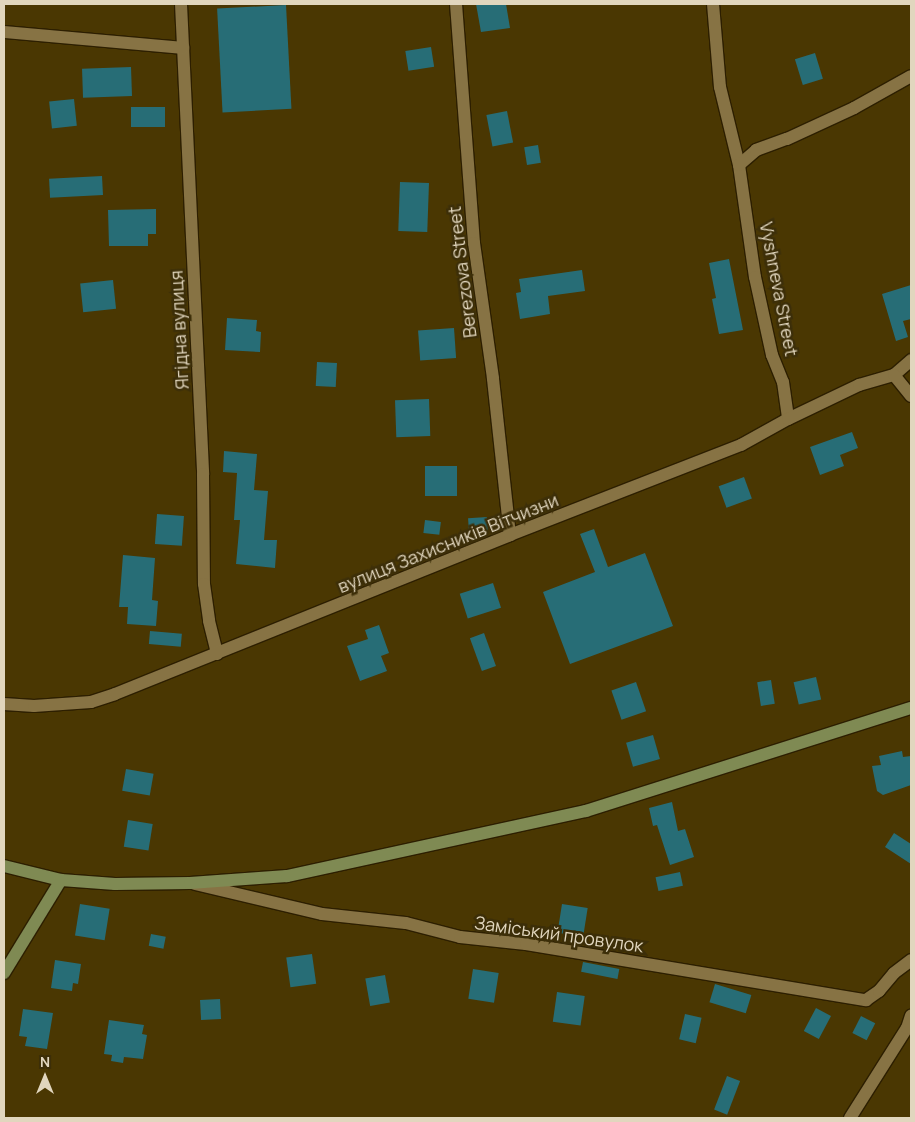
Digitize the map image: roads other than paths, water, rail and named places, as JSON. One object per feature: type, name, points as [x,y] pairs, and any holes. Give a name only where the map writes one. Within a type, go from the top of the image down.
[{"type":"street","name":"Ягідна вулиця","points":[[181,4],[203,474],[204,584],[209,621],[217,654]]},
{"type":"street","name":"Berezova Street","points":[[456,4],[474,243],[493,378],[510,535]]},
{"type":"street","name":"Vyshneva Street","points":[[713,4],[720,87],[739,165],[755,277],[772,354],[782,382],[788,419]]},
{"type":"street","points":[[4,32],[183,48]]},
{"type":"street","points":[[739,165],[756,150],[787,139],[854,108],[911,76]]},
{"type":"street","name":"вулиця Захисників Вітчизни","points":[[4,704],[34,706],[91,702],[217,654],[510,535],[741,446],[788,419],[859,385],[894,376],[911,360]]},
{"type":"street","points":[[894,376],[911,396]]},
{"type":"street","points":[[4,866],[60,880],[115,884],[190,883],[287,876],[586,811],[911,708]]},
{"type":"street","points":[[4,973],[60,880]]},
{"type":"street","name":"Заміський провулок","points":[[190,883],[322,914],[406,923],[460,937],[526,944],[866,1000],[879,992],[894,973],[911,960]]},
{"type":"street","points":[[850,1118],[906,1028],[911,1016]]}]
